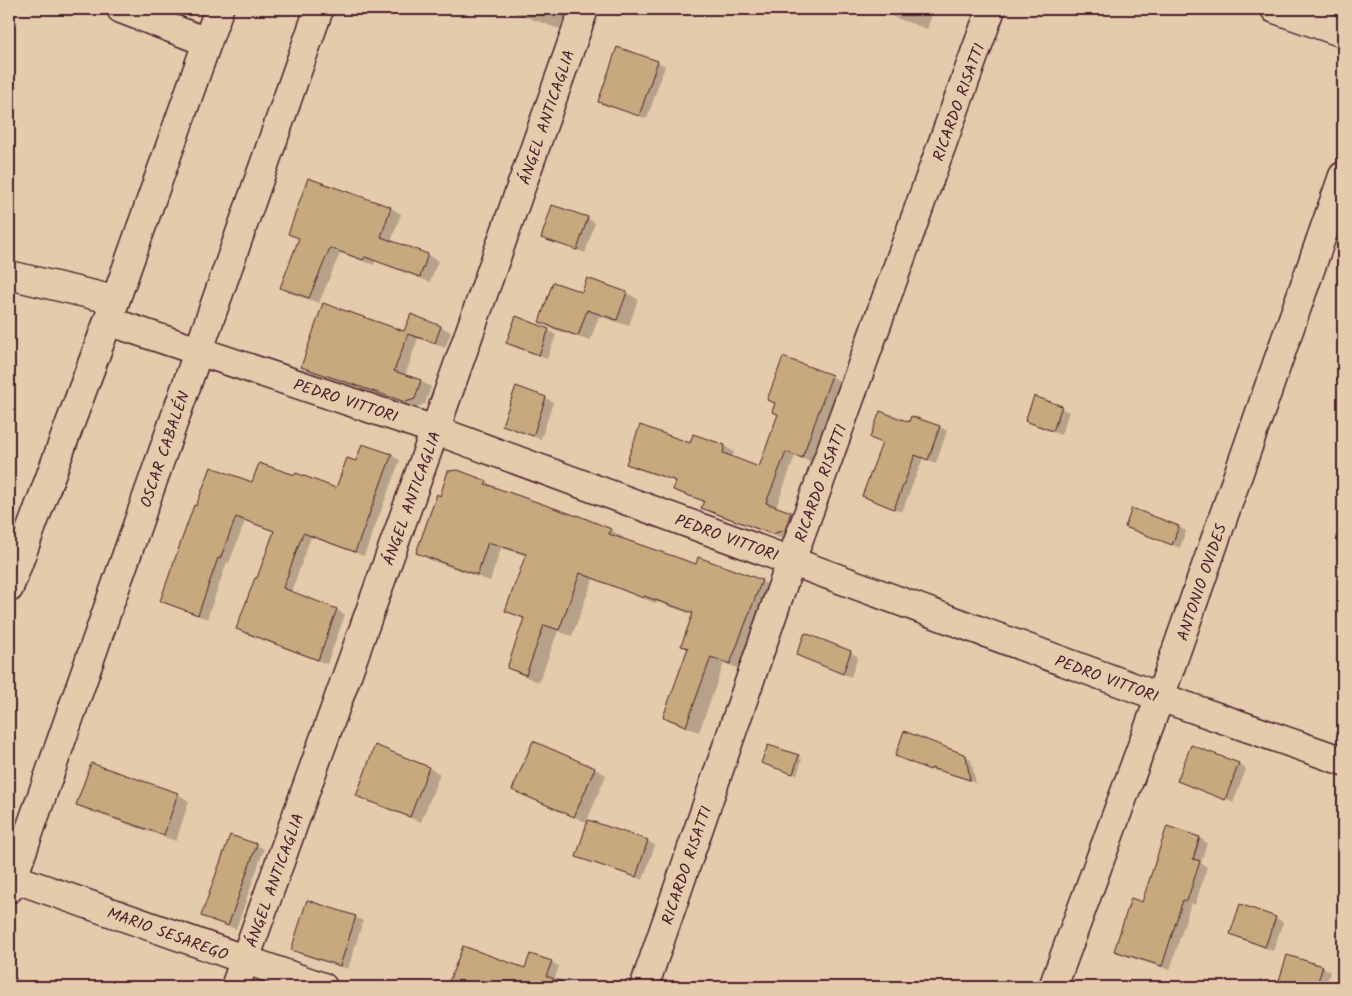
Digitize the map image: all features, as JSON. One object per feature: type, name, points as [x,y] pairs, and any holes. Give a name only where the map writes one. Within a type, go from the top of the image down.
[{"type":"street","points":[[121,9],[207,42]]},
{"type":"street","points":[[9,588],[219,9]]},
{"type":"street","name":"OSCAR CABALÉN","points":[[11,884],[319,9]]},
{"type":"street","name":"ÁNGEL ANTICAGLIA","points":[[235,987],[584,9]]},
{"type":"street","name":"RICARDO RISATTI","points":[[644,987],[791,561],[991,9]]},
{"type":"street","points":[[1275,9],[1343,33]]},
{"type":"street","name":"ANTONIO OVIDES","points":[[1053,987],[1160,697],[1343,176]]},
{"type":"street","name":"PEDRO VITTORI","points":[[9,275],[111,311],[199,352],[435,430],[1160,697],[1343,761]]},
{"type":"street","name":"MARIO SESAREGO","points":[[11,884],[323,987]]},
{"type":"building","points":[[617,47],[658,61],[639,116],[598,102]]},
{"type":"building","points":[[308,178],[391,207],[381,237],[428,254],[420,277],[365,257],[363,260],[330,248],[309,298],[280,288],[299,238],[288,234]]},
{"type":"building","points":[[552,205],[588,217],[577,250],[541,238]]},
{"type":"building","points":[[587,278],[627,292],[617,320],[587,310],[578,336],[539,322],[553,282],[582,292]]},
{"type":"building","points":[[323,303],[404,331],[411,314],[441,326],[435,343],[408,334],[394,371],[421,380],[415,399],[405,402],[301,367]]},
{"type":"building","points":[[516,316],[549,329],[539,355],[506,343]]},
{"type":"building","points":[[783,357],[832,375],[802,458],[786,452],[766,503],[791,512],[785,530],[772,534],[701,508],[704,501],[673,490],[676,481],[626,464],[640,425],[690,443],[693,434],[725,445],[723,453],[759,467],[778,414],[772,412],[775,403],[767,400]]},
{"type":"building","points":[[516,386],[546,397],[533,436],[502,425]]},
{"type":"building","points":[[1034,396],[1062,406],[1053,431],[1025,421]]},
{"type":"building","points":[[880,411],[909,422],[911,416],[940,426],[928,460],[915,455],[894,509],[862,496],[882,443],[870,438]]},
{"type":"building","points":[[362,444],[392,454],[355,552],[303,533],[283,588],[337,609],[318,660],[236,629],[274,531],[236,517],[220,559],[218,558],[198,615],[160,601],[194,505],[196,506],[211,467],[252,482],[259,463],[295,475],[296,473],[336,488],[347,458],[356,461]]},
{"type":"building","points":[[458,470],[487,481],[485,484],[577,515],[611,529],[609,534],[696,564],[698,557],[762,580],[730,664],[711,657],[686,726],[663,717],[688,648],[681,646],[693,613],[644,596],[643,598],[580,573],[559,630],[544,625],[526,675],[507,668],[524,618],[505,611],[526,554],[488,542],[477,575],[416,553],[437,494],[440,496],[448,471]]},
{"type":"building","points":[[1132,508],[1179,526],[1172,545],[1125,527]]},
{"type":"building","points":[[805,633],[851,651],[843,674],[796,655]]},
{"type":"building","points":[[904,731],[966,755],[970,780],[931,768],[930,770],[895,756]]},
{"type":"building","points":[[533,741],[595,768],[574,817],[512,790]]},
{"type":"building","points":[[375,745],[429,767],[410,817],[356,796]]},
{"type":"building","points":[[768,745],[799,755],[793,774],[761,763]]},
{"type":"building","points":[[1191,745],[1239,763],[1225,800],[1177,781]]},
{"type":"building","points":[[91,763],[178,793],[164,835],[76,805]]},
{"type":"building","points":[[588,820],[648,840],[636,877],[576,857]]},
{"type":"building","points":[[1167,826],[1200,837],[1193,859],[1200,861],[1187,901],[1183,900],[1162,966],[1114,951],[1131,898],[1142,902]]},
{"type":"building","points":[[230,835],[257,844],[228,926],[201,916]]},
{"type":"building","points":[[307,900],[356,916],[340,966],[291,950]]},
{"type":"building","points":[[1240,904],[1276,917],[1265,947],[1230,934]]},
{"type":"building","points":[[463,946],[525,968],[530,954],[552,961],[546,976],[570,985],[570,987],[447,987]]},
{"type":"building","points":[[1287,955],[1323,966],[1316,987],[1277,987]]}]
